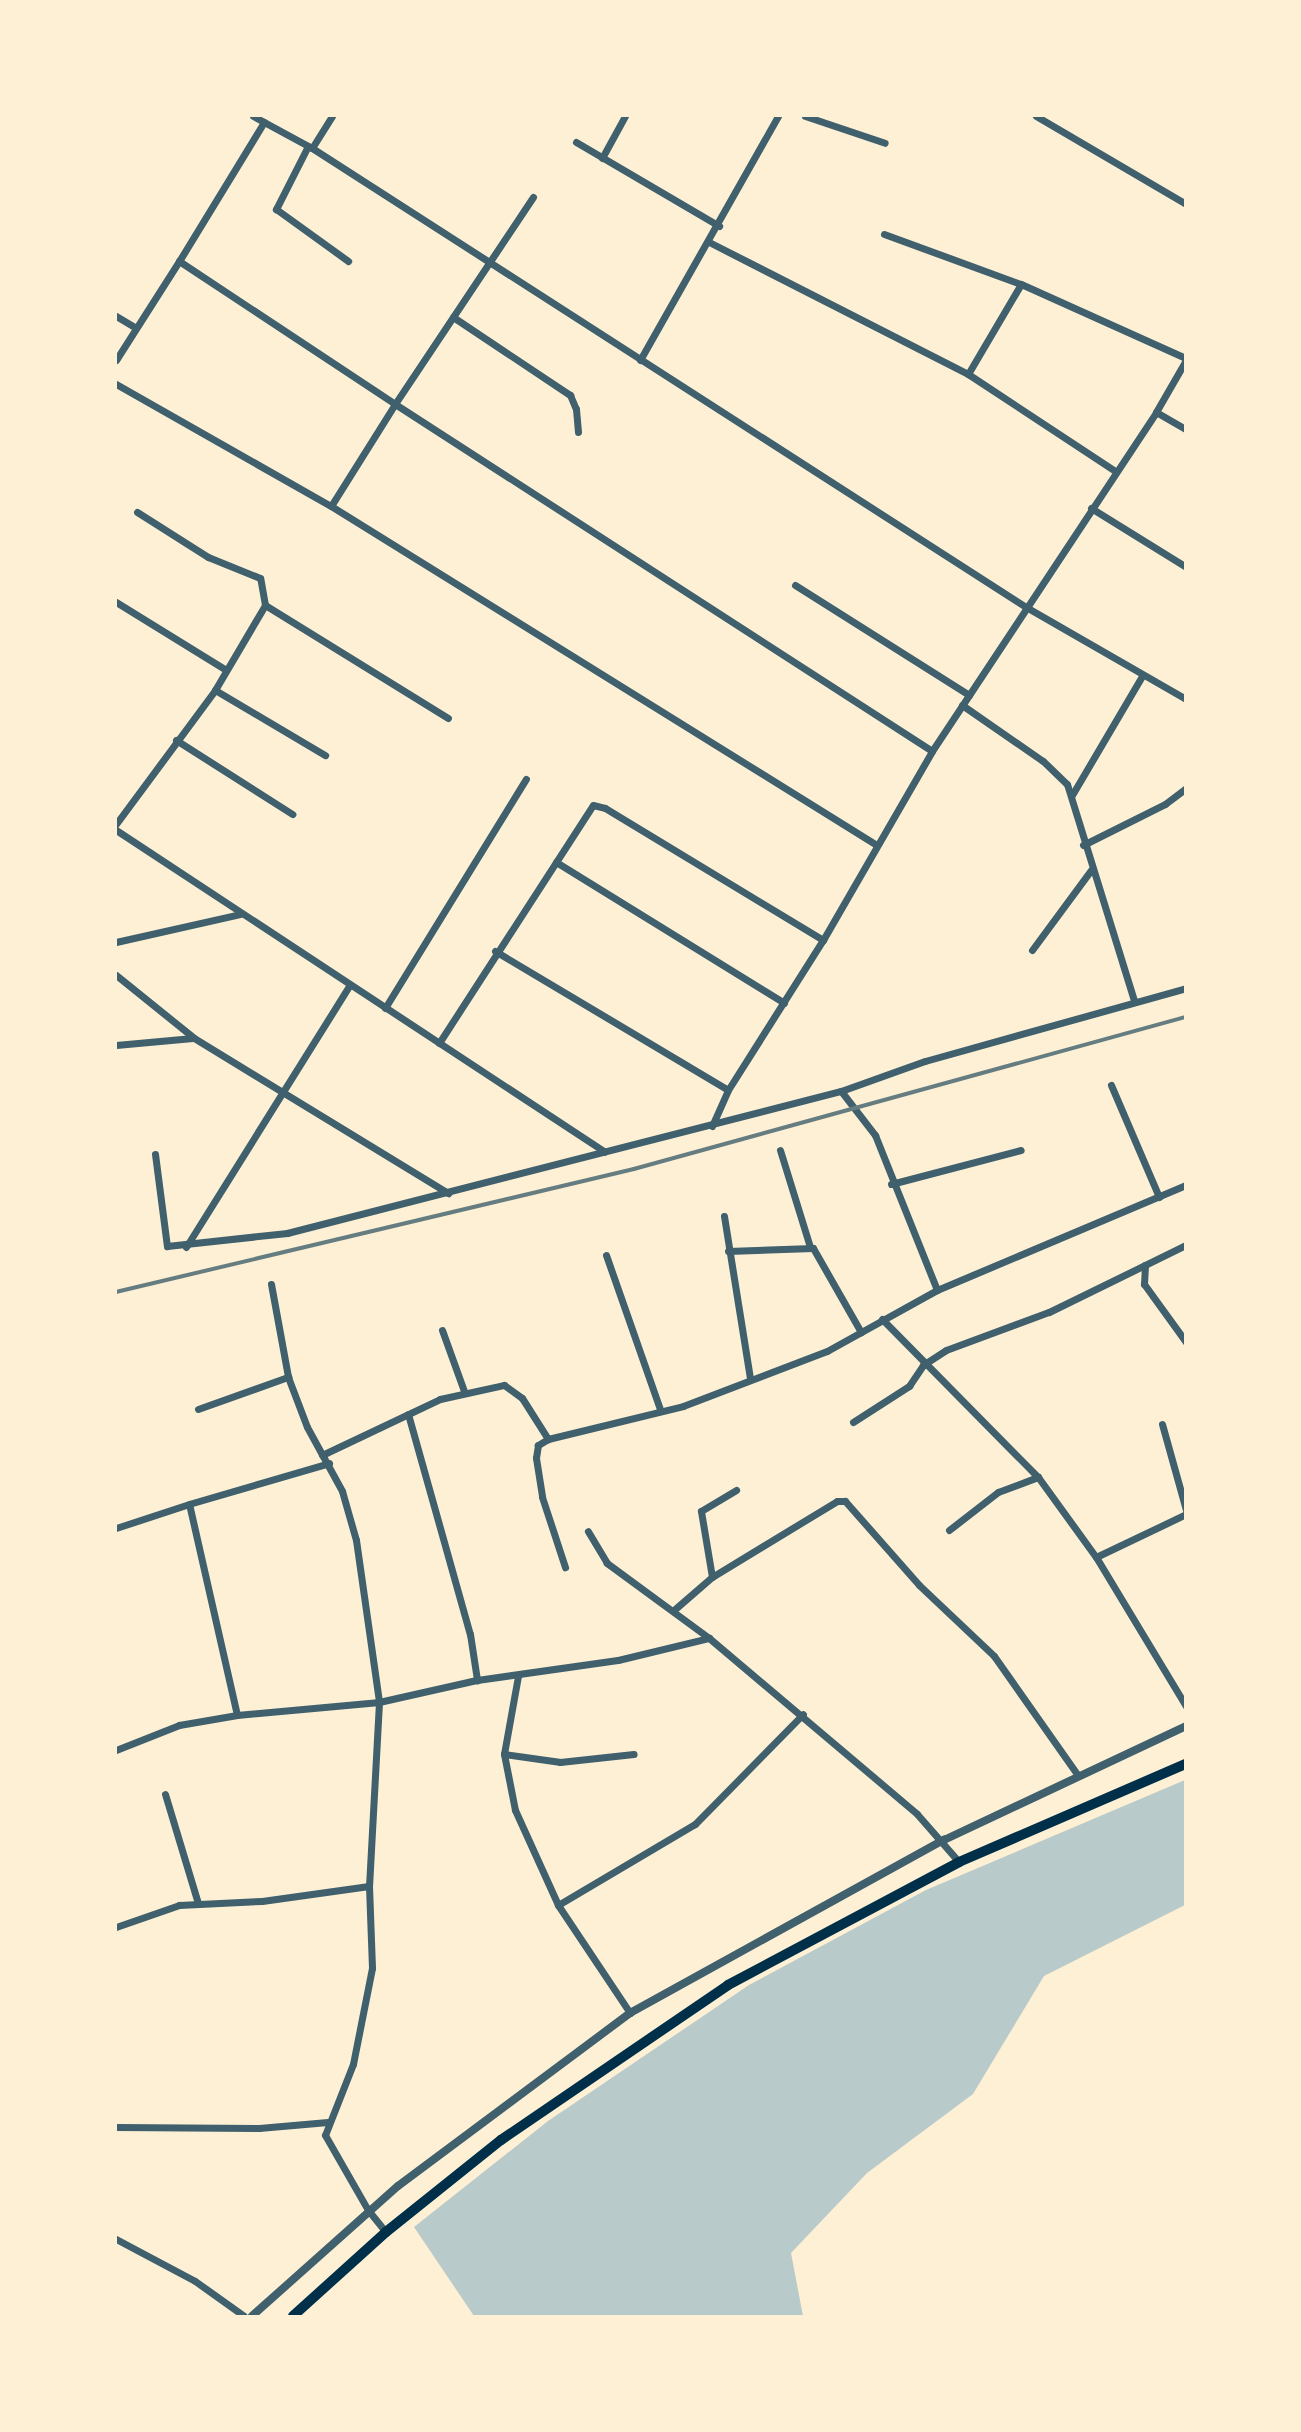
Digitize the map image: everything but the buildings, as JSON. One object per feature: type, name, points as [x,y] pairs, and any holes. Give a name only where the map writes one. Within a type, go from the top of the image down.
[{"type":"highway","points":[[293,2316],[386,2232],[501,2140],[707,1998],[959,1862],[1185,1764]]},
{"type":"street","points":[[253,116],[310,147],[1026,607],[1185,699]]},
{"type":"street","points":[[332,116],[310,147],[276,209],[348,261]]},
{"type":"street","points":[[603,158],[625,116]]},
{"type":"street","points":[[640,360],[719,226],[778,116]]},
{"type":"street","points":[[805,116],[885,143]]},
{"type":"street","points":[[1036,116],[1047,118],[1185,204]]},
{"type":"street","points":[[116,360],[264,122]]},
{"type":"street","points":[[576,142],[719,226]]},
{"type":"street","points":[[331,506],[395,404],[533,197]]},
{"type":"street","points":[[712,1126],[728,1090],[823,940],[875,844],[932,751],[1156,412],[1185,359],[1021,284],[884,234]]},
{"type":"street","points":[[709,242],[968,374],[1115,471]]},
{"type":"street","points":[[179,261],[932,751]]},
{"type":"street","points":[[968,374],[1021,284]]},
{"type":"street","points":[[116,316],[136,328]]},
{"type":"street","points":[[453,317],[570,395],[578,432]]},
{"type":"street","points":[[116,384],[331,506],[875,844]]},
{"type":"street","points":[[1156,412],[1185,429]]},
{"type":"street","points":[[1091,508],[1185,567]]},
{"type":"street","points":[[116,824],[215,690],[265,605],[260,578],[208,557],[137,512]]},
{"type":"street","points":[[795,585],[969,695]]},
{"type":"street","points":[[116,602],[226,670]]},
{"type":"street","points":[[265,605],[448,718]]},
{"type":"street","points":[[1072,795],[1142,676]]},
{"type":"street","points":[[215,690],[325,755]]},
{"type":"street","points":[[962,705],[1043,761],[1072,795],[1083,845],[1133,1001]]},
{"type":"street","points":[[176,740],[292,814]]},
{"type":"street","points":[[384,1009],[526,779]]},
{"type":"street","points":[[1083,845],[1165,804],[1185,788]]},
{"type":"street","points":[[439,1043],[495,951],[556,862],[584,812],[598,805],[823,940]]},
{"type":"street","points":[[116,830],[384,1009],[605,1152]]},
{"type":"street","points":[[556,862],[784,1003]]},
{"type":"street","points":[[1032,950],[1091,870]]},
{"type":"street","points":[[116,942],[240,914]]},
{"type":"street","points":[[495,951],[728,1090]]},
{"type":"street","points":[[116,975],[194,1038],[281,1094],[448,1193]]},
{"type":"street","points":[[186,1247],[350,985]]},
{"type":"street","points":[[155,1154],[163,1238],[167,1246],[186,1247],[287,1233],[841,1091],[925,1061],[1185,988]]},
{"type":"street","points":[[116,1045],[194,1038]]},
{"type":"street","points":[[1111,1086],[1159,1197]]},
{"type":"street","points":[[841,1091],[855,1114],[871,1127],[891,1184],[937,1290]]},
{"type":"street","points":[[780,1150],[810,1247],[820,1256],[861,1332]]},
{"type":"street","points":[[891,1184],[1021,1150]]},
{"type":"street","points":[[565,1567],[542,1497],[536,1458],[538,1445],[548,1439],[660,1409],[683,1406],[827,1351],[937,1290],[1185,1185]]},
{"type":"street","points":[[724,1216],[750,1379]]},
{"type":"street","points":[[853,1422],[909,1386],[923,1365],[955,1346],[1049,1312],[1185,1245]]},
{"type":"street","points":[[729,1251],[810,1247]]},
{"type":"street","points":[[606,1255],[660,1409]]},
{"type":"street","points":[[1145,1265],[1144,1284],[1185,1342]]},
{"type":"street","points":[[271,1284],[288,1377],[321,1455],[342,1491],[356,1540],[379,1702],[369,1886],[372,1968],[354,2064],[328,2122],[325,2135],[330,2148],[368,2210],[386,2232]]},
{"type":"street","points":[[882,1319],[923,1365],[1038,1477],[1096,1557],[1185,1706]]},
{"type":"street","points":[[442,1330],[464,1391]]},
{"type":"street","points":[[198,1409],[288,1377]]},
{"type":"street","points":[[321,1455],[408,1413],[464,1391],[504,1385],[522,1398],[548,1439]]},
{"type":"street","points":[[408,1413],[470,1634],[477,1680]]},
{"type":"street","points":[[1096,1557],[1185,1512],[1162,1424]]},
{"type":"street","points":[[116,1528],[328,1463]]},
{"type":"street","points":[[949,1530],[998,1493],[1038,1477]]},
{"type":"street","points":[[712,1577],[701,1511],[736,1490]]},
{"type":"street","points":[[675,1609],[712,1577],[837,1500],[845,1501],[919,1585],[994,1656],[1077,1774]]},
{"type":"street","points":[[190,1504],[237,1715]]},
{"type":"street","points":[[588,1531],[607,1563],[642,1591],[675,1609],[803,1714],[944,1840],[959,1862]]},
{"type":"street","points":[[116,1750],[179,1726],[237,1715],[379,1702],[477,1680],[618,1660],[709,1638]]},
{"type":"street","points":[[518,1676],[504,1754],[515,1810],[558,1905],[630,2013]]},
{"type":"street","points":[[558,1905],[695,1824],[803,1714]]},
{"type":"street","points":[[252,2316],[368,2210],[546,2071],[630,2013],[944,1840],[1077,1774],[1185,1726]]},
{"type":"street","points":[[504,1754],[560,1762],[634,1754]]},
{"type":"street","points":[[165,1794],[198,1903]]},
{"type":"street","points":[[116,1927],[179,1905],[262,1901],[369,1886]]},
{"type":"street","points":[[116,2127],[259,2128],[328,2122]]},
{"type":"street","points":[[116,2239],[195,2281],[244,2316]]},
{"type":"shaded area","points":[[1185,1780],[1185,1905],[1044,1976],[973,2094],[867,2173],[791,2253],[803,2316],[474,2316],[414,2227],[548,2121],[749,1985],[926,1890]]},
{"type":"railway","points":[[116,1292],[634,1169],[1186,1017]]}]
